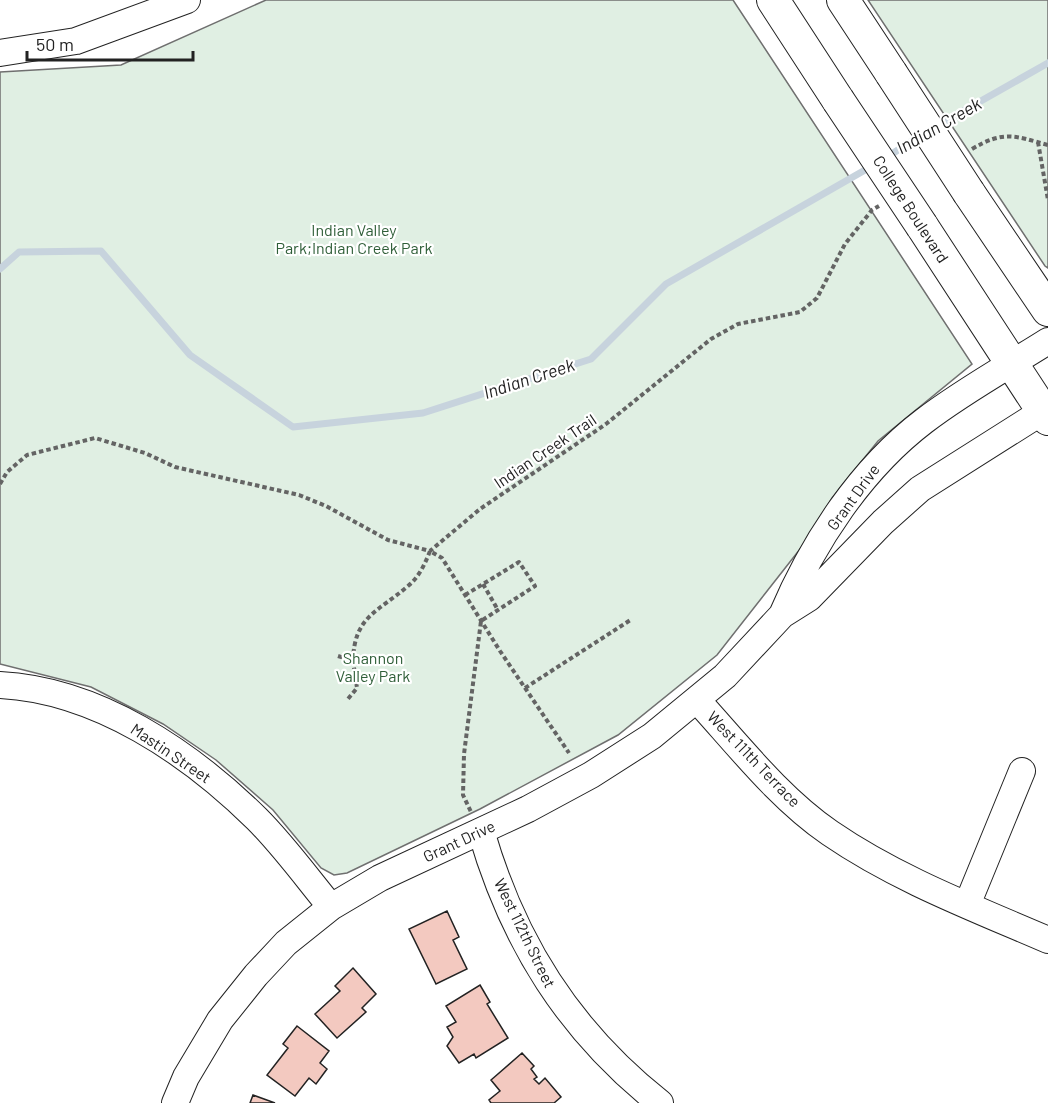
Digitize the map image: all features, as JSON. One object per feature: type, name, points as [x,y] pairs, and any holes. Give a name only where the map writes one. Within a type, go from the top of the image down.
[{"type":"main road","name":"College Boulevard","points":[[773,0],[1046,413]]},
{"type":"main road","points":[[843,0],[1048,310]]},
{"type":"street","points":[[0,53],[76,41],[159,5],[187,0]]},
{"type":"street","name":"Grant Drive","points":[[782,615],[799,576],[871,468],[925,420],[1048,341]]},
{"type":"street","name":"Grant Drive","points":[[175,1103],[186,1077],[220,1020],[256,975],[286,943],[331,907],[380,878],[481,831],[591,775],[652,736],[697,700],[750,651],[782,615],[809,598],[883,522],[921,489],[1046,413]]},
{"type":"street","name":"Mastin Street","points":[[0,685],[46,693],[95,708],[157,740],[203,771],[258,820],[331,907]]},
{"type":"street","name":"West 111th Terrace","points":[[697,700],[777,788],[828,832],[884,866],[1048,940]]},
{"type":"street","points":[[967,905],[1022,771]]},
{"type":"street","name":"West 112th Street","points":[[481,831],[491,865],[525,941],[559,1000],[590,1040],[644,1098]]},
{"type":"path","points":[[967,152],[986,141],[1007,134],[1048,145]]},
{"type":"path","points":[[1038,142],[1048,200]]},
{"type":"path","name":"Indian Creek Trail","points":[[430,551],[480,509],[606,424],[711,339],[738,324],[800,312],[817,298],[845,244],[872,210],[882,204]]},
{"type":"path","points":[[0,484],[7,472],[27,455],[95,438],[145,453],[184,469],[299,495],[326,506],[388,540],[430,551],[442,558],[569,753]]},
{"type":"path","points":[[347,700],[357,688],[353,661],[354,642],[372,612],[409,585],[423,567],[430,551]]},
{"type":"path","points":[[465,595],[519,562],[534,586],[481,621],[464,754],[463,795],[481,831]]},
{"type":"path","points":[[483,584],[498,610]]},
{"type":"path","points":[[525,688],[632,619]]},
{"type":"path","points":[[338,656],[353,661]]},
{"type":"green space","points":[[266,0],[733,0],[972,364],[878,441],[832,498],[804,544],[717,655],[618,735],[480,809],[347,873],[334,875],[321,868],[273,810],[216,760],[163,724],[91,687],[0,664],[0,72],[121,65]]},
{"type":"green space","points":[[868,0],[1048,0],[1048,268],[1045,266]]},
{"type":"building","points":[[447,911],[459,937],[453,940],[467,969],[436,984],[409,929]]},
{"type":"building","points":[[353,968],[376,994],[362,1008],[366,1012],[337,1038],[315,1014],[340,991],[335,986]]},
{"type":"building","points":[[480,985],[490,1002],[487,1004],[508,1038],[476,1058],[474,1054],[459,1063],[447,1046],[453,1037],[447,1027],[456,1022],[446,1006]]},
{"type":"building","points":[[297,1026],[329,1051],[320,1063],[327,1069],[316,1084],[309,1078],[295,1096],[267,1075],[288,1048],[283,1044]]},
{"type":"building","points":[[522,1053],[534,1066],[531,1069],[537,1077],[534,1079],[539,1084],[545,1078],[561,1097],[554,1103],[491,1103],[489,1100],[500,1091],[491,1080]]},
{"type":"building","points":[[253,1095],[275,1103],[250,1103]]},
{"type":"waterway","name":"Indian Creek","points":[[935,127],[1048,63]]},
{"type":"waterway","name":"Indian Creek","points":[[887,157],[923,134]]},
{"type":"waterway","name":"Indian Creek","points":[[0,269],[19,252],[101,251],[190,355],[293,427],[423,413],[591,359],[666,284],[872,166]]},
{"type":"park label","name":"Indian Valley Park;Indian Creek Park","points":[[354,239]]},
{"type":"park label","name":"Shannon Valley Park","points":[[373,667]]}]
